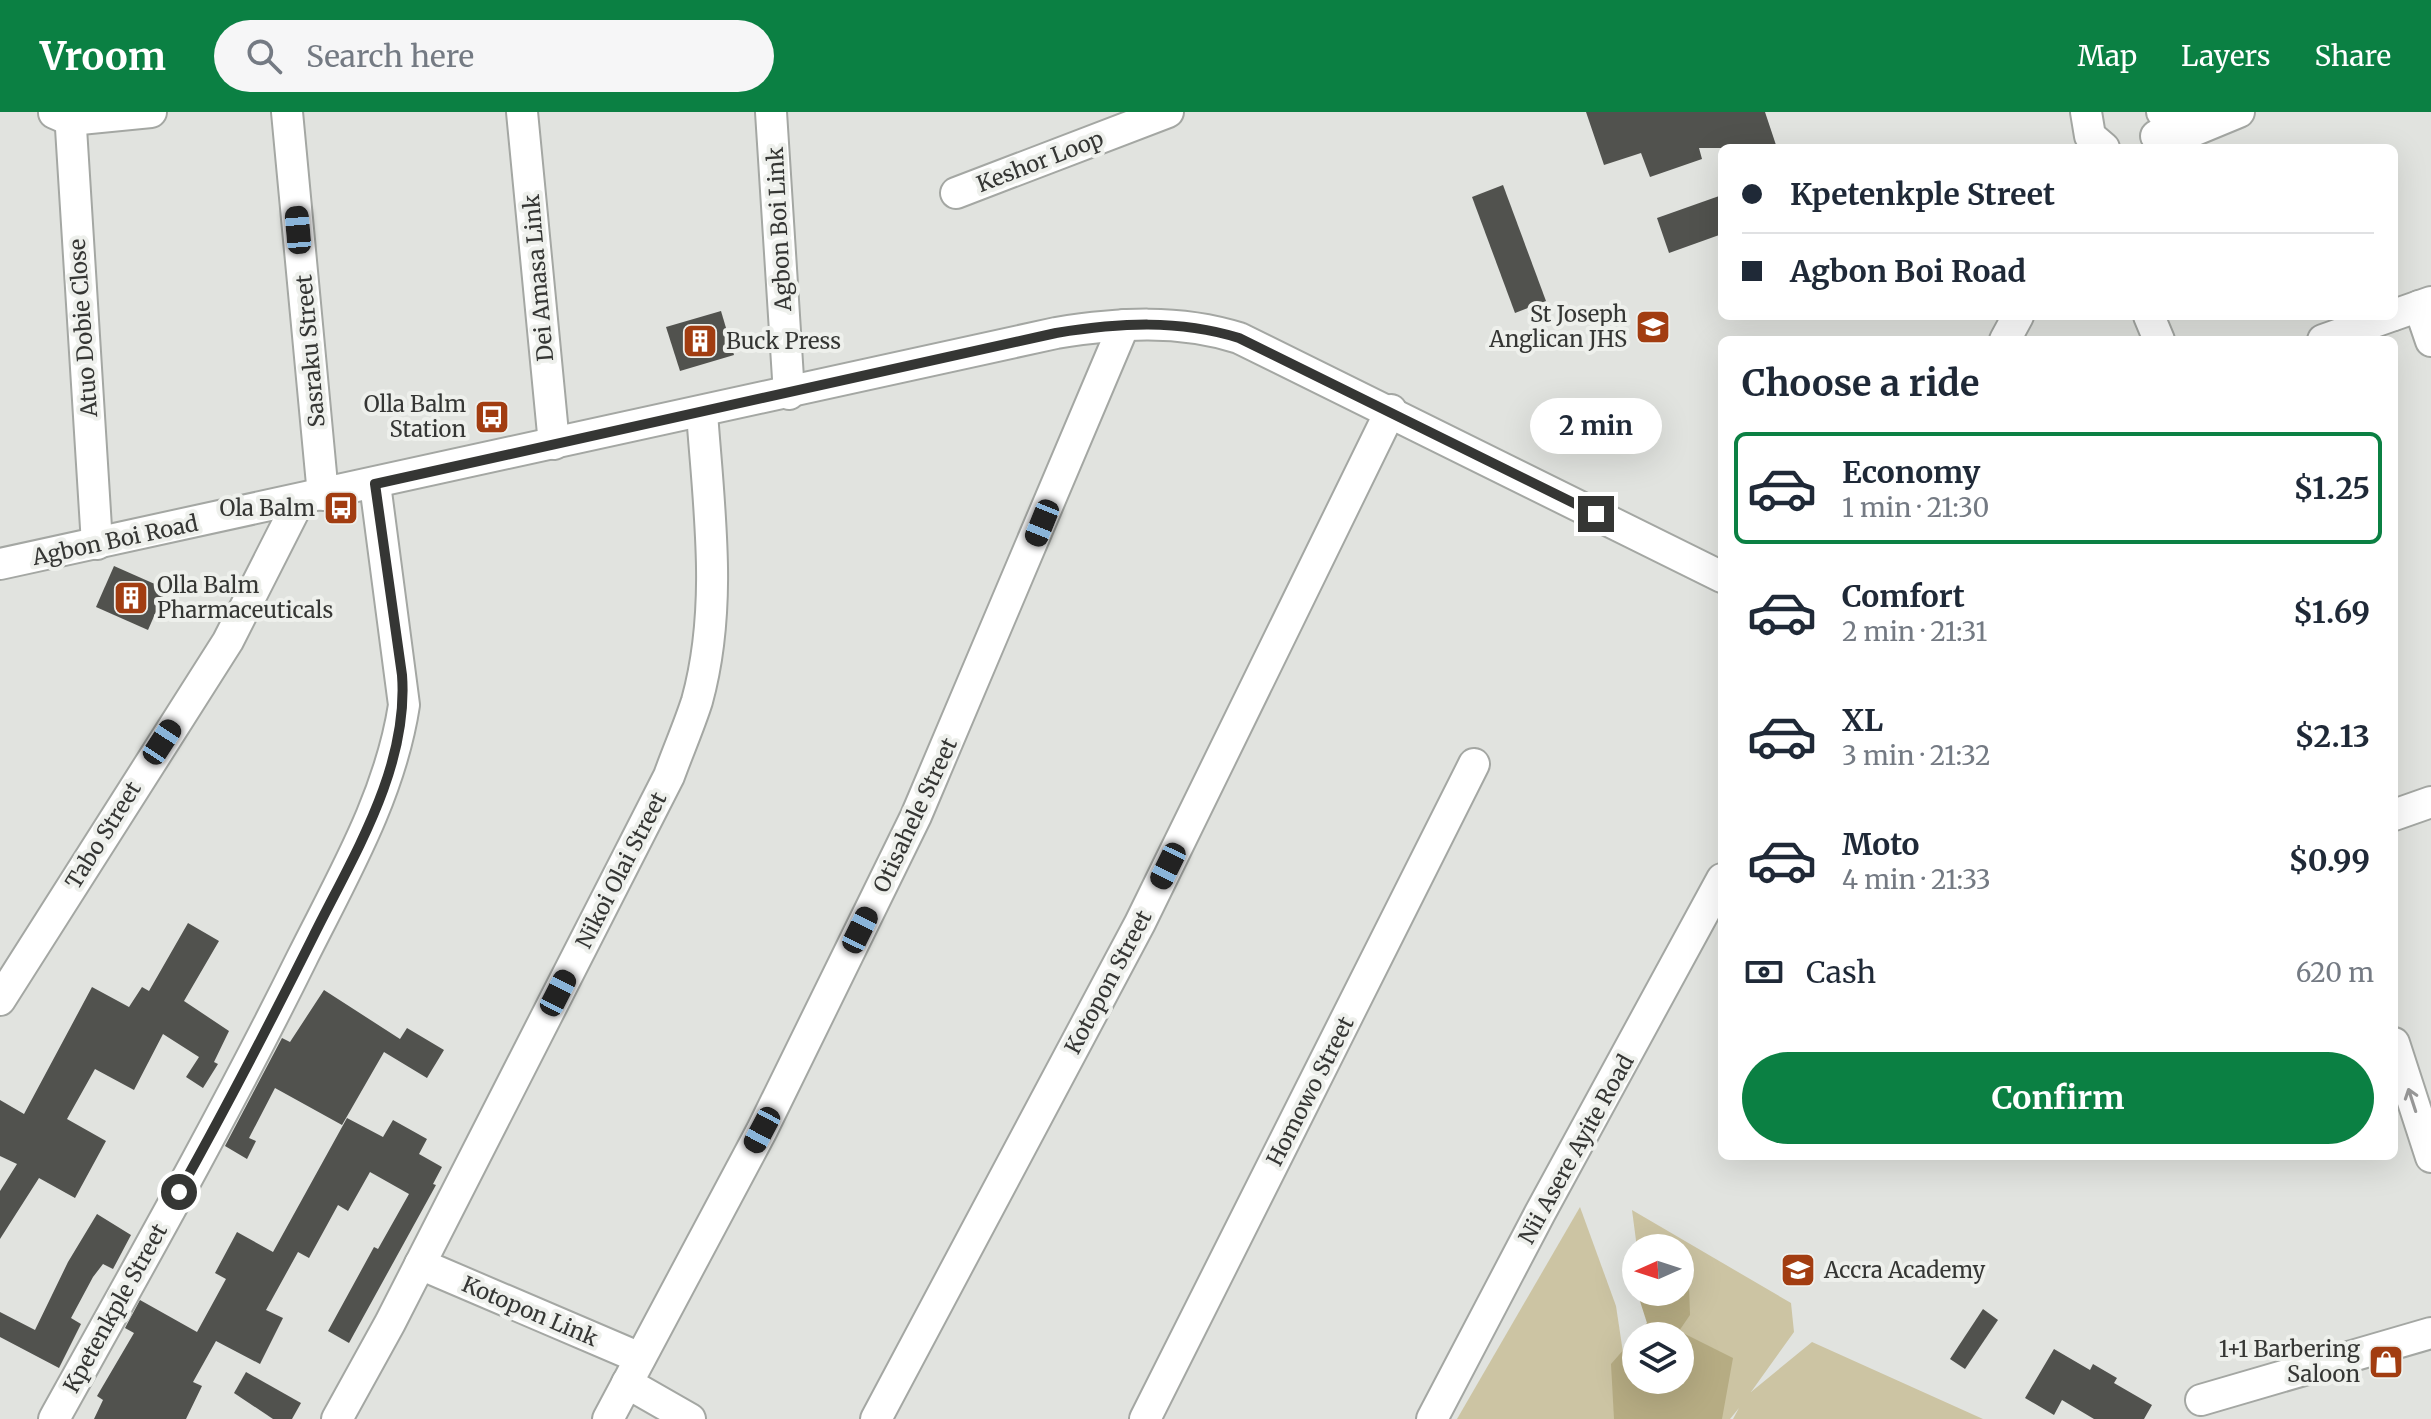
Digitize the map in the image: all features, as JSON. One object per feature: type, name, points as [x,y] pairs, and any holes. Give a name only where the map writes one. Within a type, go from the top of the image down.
[{"type":"street","points":[[64,115],[151,112]]},
{"type":"street","name":"Sasraku Street","points":[[287,112],[320,496]]},
{"type":"street","name":"Dei Amasa Link","points":[[522,112],[554,444]]},
{"type":"street","name":"Agbon Boi Link","points":[[771,112],[789,394]]},
{"type":"street","name":"Keshor Loop","points":[[956,193],[1168,112]]},
{"type":"street","name":"Atuo Dobie Close","points":[[64,115],[97,544]]},
{"type":"street","points":[[2156,127],[2181,136],[2227,116]]},
{"type":"street","points":[[2409,310],[2431,341]]},
{"type":"street","points":[[2334,336],[2380,320]]},
{"type":"street","name":"Agbon Boi Road","points":[[0,564],[789,394],[1056,333],[1124,325],[1178,324],[1224,334],[1391,410],[1718,575]]},
{"type":"street","name":"Otisahele Street","points":[[608,1419],[762,1130],[922,803],[1124,325]]},
{"type":"street","name":"Kotopon Street","points":[[876,1419],[1140,923],[1391,410]]},
{"type":"street","name":"Nikoi Olai Street","points":[[337,1419],[420,1264],[669,776],[696,702],[709,625],[713,560],[702,413]]},
{"type":"street","name":"Kpetenkple Street","points":[[54,1419],[249,1065],[378,803],[399,741],[404,705],[375,484]]},
{"type":"street","name":"Tabo Street","points":[[0,1000],[320,496]]},
{"type":"street","name":"Homowo Street","points":[[1145,1419],[1474,764]]},
{"type":"street","points":[[2398,814],[2431,802]]},
{"type":"street","name":"Nii Asere Ayite Road","points":[[1432,1419],[1718,886]]},
{"type":"street","points":[[2398,1055],[2431,1157]]},
{"type":"street","name":"Kotopon Link","points":[[420,1264],[634,1371],[690,1419]]},
{"type":"street","points":[[2201,1400],[2431,1333]]},
{"type":"shaded area","points":[[1580,1207],[1616,1306],[1622,1346],[1622,1394],[1629,1394],[1633,1419],[1457,1419]]},
{"type":"shaded area","points":[[1632,1210],[1673,1234],[1635,1234]]},
{"type":"shaded area","points":[[1694,1246],[1791,1303],[1794,1332],[1751,1392],[1812,1342],[1983,1419],[1733,1419],[1739,1408],[1730,1419],[1660,1419],[1673,1394],[1694,1394],[1694,1322],[1647,1322],[1645,1306],[1694,1306]]},
{"type":"shaded area","points":[[1642,1306],[1690,1306],[1690,1315],[1685,1322],[1647,1322]]},
{"type":"shaded area","points":[[1694,1338],[1733,1358],[1722,1419],[1614,1419],[1611,1364],[1622,1351],[1622,1394],[1694,1394]]},
{"type":"building","points":[[1586,112],[1765,112],[1776,144],[1718,144],[1718,148],[1699,148],[1702,159],[1650,177],[1641,153],[1604,165]]},
{"type":"building","points":[[1503,185],[1546,301],[1515,313],[1472,197]]},
{"type":"building","points":[[1718,196],[1718,235],[1669,253],[1657,218]]},
{"type":"building","name":"Buck Press","points":[[721,311],[734,355],[680,371],[666,327]]},
{"type":"building","name":"Olla Balm Pharmaceuticals","points":[[114,566],[166,589],[148,630],[96,607]]},
{"type":"building","points":[[188,923],[219,941],[184,1001],[229,1031],[214,1062],[218,1064],[203,1088],[186,1077],[199,1057],[163,1034],[134,1090],[95,1069],[67,1119],[106,1141],[75,1198],[39,1178],[0,1239],[0,1191],[17,1164],[0,1156],[0,1100],[24,1114],[92,987],[129,1007],[142,987],[149,991]]},
{"type":"building","points":[[324,990],[400,1039],[407,1028],[444,1050],[427,1078],[384,1052],[342,1125],[275,1088],[249,1138],[256,1141],[247,1159],[225,1146],[282,1038],[290,1042]]},
{"type":"building","points":[[347,1118],[383,1137],[393,1120],[427,1139],[419,1154],[442,1167],[433,1184],[436,1185],[349,1343],[328,1331],[374,1247],[378,1249],[409,1194],[370,1172],[348,1211],[338,1205],[309,1258],[298,1252],[266,1310],[283,1318],[260,1364],[216,1341],[193,1382],[202,1386],[186,1419],[94,1419],[103,1400],[97,1396],[134,1333],[125,1328],[140,1300],[197,1332],[226,1279],[215,1273],[237,1232],[273,1252]]},
{"type":"building","points":[[97,1214],[131,1235],[113,1269],[103,1264],[93,1277],[71,1318],[81,1324],[59,1368],[0,1337],[0,1312],[35,1330],[68,1262]]},
{"type":"building","points":[[1983,1309],[1998,1320],[1965,1369],[1950,1359]]},
{"type":"building","points":[[2054,1349],[2090,1370],[2093,1364],[2117,1378],[2114,1383],[2152,1405],[2144,1419],[2094,1419],[2062,1400],[2054,1415],[2025,1398]]},
{"type":"building","points":[[246,1372],[301,1403],[292,1419],[273,1419],[234,1393]]},
{"type":"place","name":"St Joseph Anglican JHS","points":[[1653,327]]},
{"type":"place","name":"Buck Press","points":[[700,341]]},
{"type":"place","name":"Olla Balm Station","points":[[492,417]]},
{"type":"place","name":"Ola Balm","points":[[341,508]]},
{"type":"place","name":"Olla Balm Pharmaceuticals","points":[[131,598]]},
{"type":"place","name":"Accra Academy","points":[[1798,1270]]},
{"type":"place","name":"1+1 Barbering Saloon","points":[[2386,1362]]},
{"type":"route","points":[[179,1192],[249,1065],[365,833],[399,741],[404,705],[402,675],[375,484],[1056,333],[1151,323],[1210,329],[1239,338],[1391,410],[1596,514]]}]
